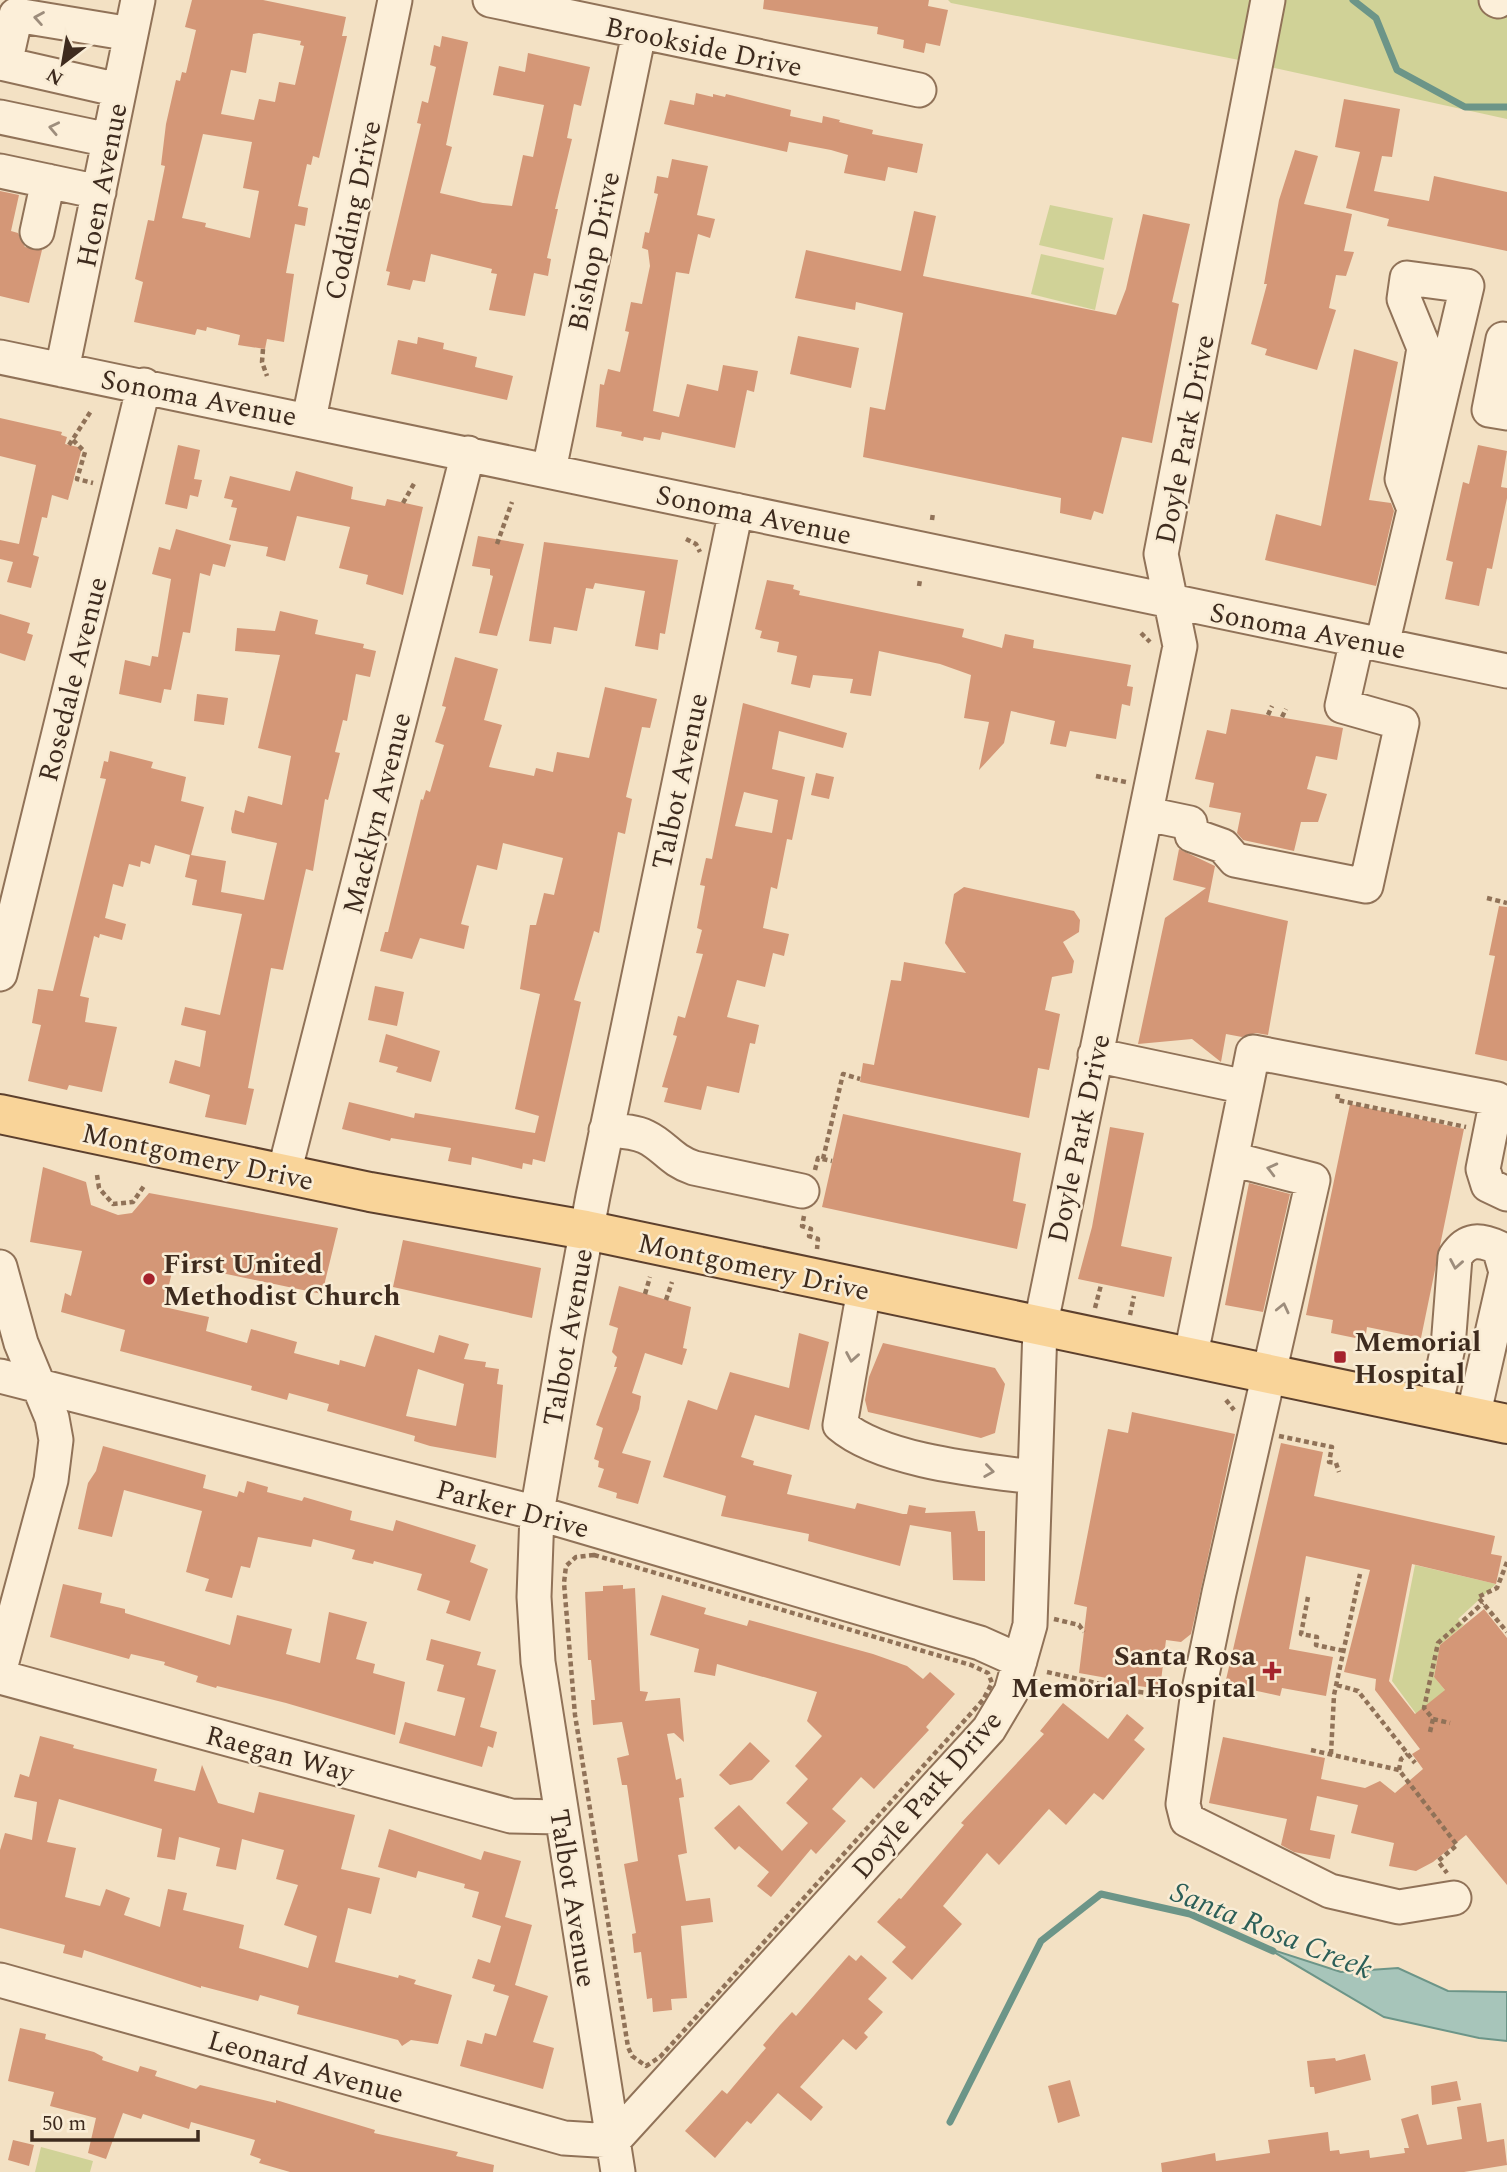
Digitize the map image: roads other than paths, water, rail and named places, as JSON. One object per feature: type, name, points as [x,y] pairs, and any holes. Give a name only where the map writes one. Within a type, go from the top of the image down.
[{"type":"main road","name":"Montgomery Drive","points":[[0,1114],[370,1192],[586,1230],[1490,1421]]},
{"type":"street","name":"Hoen Avenue","points":[[62,370],[138,0]]},
{"type":"street","name":"Codding Drive","points":[[309,419],[395,0]]},
{"type":"street","name":"Brookside Drive","points":[[490,0],[919,90]]},
{"type":"street","name":"Doyle Park Drive","points":[[616,2156],[989,1729],[1011,1692],[1033,1666],[1030,1625],[1040,1328],[1180,646],[1161,554],[1268,0]]},
{"type":"street","points":[[119,90],[5,64],[16,15],[131,34]]},
{"type":"street","name":"Bishop Drive","points":[[549,470],[639,33]]},
{"type":"street","points":[[0,117],[109,140]]},
{"type":"street","points":[[0,171],[99,192]]},
{"type":"street","points":[[37,232],[48,181]]},
{"type":"street","points":[[1146,814],[1189,823],[1192,835],[1223,846],[1235,860],[1366,886],[1402,723],[1342,706],[1369,643],[1414,509],[1467,286],[1407,278],[1404,299],[1424,348],[1402,479],[1414,509]]},
{"type":"street","points":[[1507,340],[1503,339],[1489,410],[1507,413]]},
{"type":"street","name":"Sonoma Avenue","points":[[0,357],[309,419],[1172,603],[1507,671]]},
{"type":"street","name":"Rosedale Avenue","points":[[0,974],[144,385]]},
{"type":"street","name":"Macklyn Avenue","points":[[284,1173],[468,453]]},
{"type":"street","name":"Talbot Avenue","points":[[616,2156],[538,1662],[534,1597],[537,1513],[586,1230],[736,510]]},
{"type":"street","points":[[1190,1359],[1253,1052],[1497,1099],[1483,1170],[1488,1185],[1507,1195]]},
{"type":"street","points":[[1096,1055],[1246,1087]]},
{"type":"street","points":[[606,1130],[631,1132],[650,1138],[677,1162],[694,1168],[802,1191]]},
{"type":"street","points":[[1232,1159],[1313,1180],[1267,1375],[1197,1699],[1183,1804],[1187,1820],[1330,1891],[1399,1907],[1454,1898]]},
{"type":"street","points":[[1435,1409],[1448,1347],[1455,1257],[1463,1245],[1477,1240],[1488,1242],[1499,1248],[1506,1272],[1490,1421]]},
{"type":"street","points":[[0,1267],[21,1343],[52,1418],[56,1440],[51,1480],[0,1669]]},
{"type":"street","points":[[864,1290],[840,1425],[855,1438],[942,1465],[1034,1477]]},
{"type":"street","points":[[1450,1316],[1500,1330]]},
{"type":"street","name":"Parker Drive","points":[[0,1376],[537,1513],[980,1643],[1033,1666]]},
{"type":"street","name":"Raegan Way","points":[[0,1677],[511,1816],[561,1817]]},
{"type":"street","name":"Leonard Avenue","points":[[0,1980],[564,2138],[616,2156]]},
{"type":"water","points":[[1267,1948],[1341,1972],[1398,1968],[1448,1991],[1507,1992],[1507,2041],[1479,2038],[1384,2017]]},
{"type":"waterway","points":[[1353,0],[1376,18],[1397,70],[1465,107],[1507,107]]},
{"type":"waterway","name":"Santa Rosa Creek","points":[[950,2122],[1041,1941],[1101,1894],[1190,1914],[1273,1951]]},
{"type":"place","name":"First United Methodist Church","points":[[149,1279]]},
{"type":"place","name":"Memorial Hospital","points":[[1340,1357]]},
{"type":"place","name":"Santa Rosa Memorial Hospital","points":[[1272,1671]]}]
